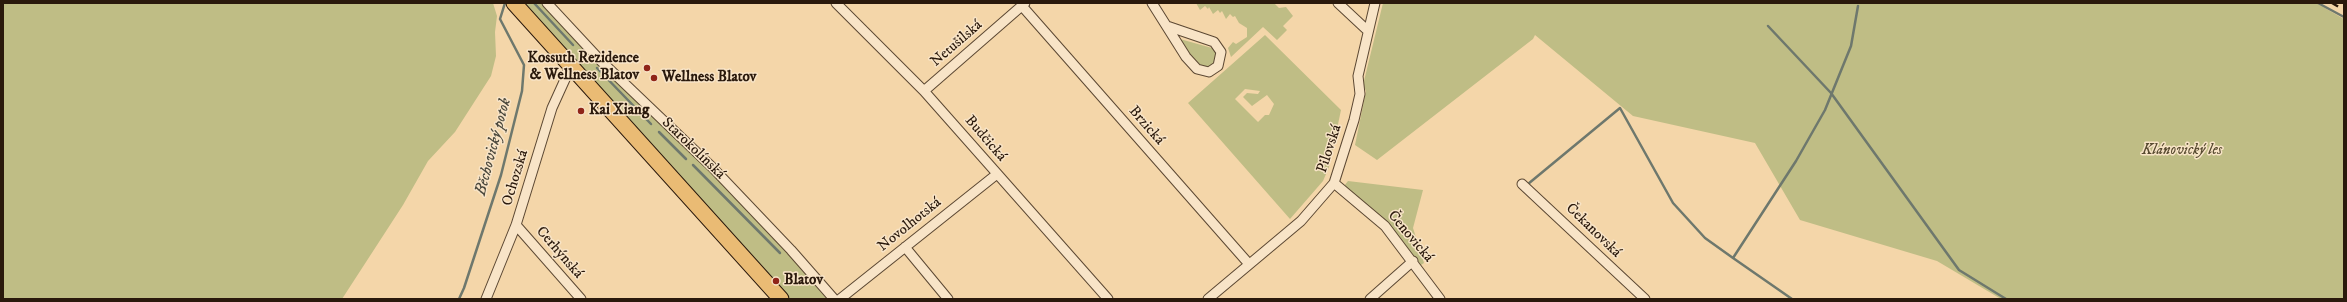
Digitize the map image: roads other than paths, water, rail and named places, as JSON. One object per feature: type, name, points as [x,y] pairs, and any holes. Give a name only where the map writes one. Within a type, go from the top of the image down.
[{"type":"main road","points":[[515,3],[781,299]]},
{"type":"street","name":"Starokolínská","points":[[547,3],[601,61],[712,167],[791,250],[834,299]]},
{"type":"street","name":"Budčická","points":[[836,3],[924,91],[1108,299]]},
{"type":"street","points":[[1152,3],[1167,26],[1197,69],[1209,72],[1218,66],[1221,52],[1214,42],[1167,26]]},
{"type":"street","points":[[1338,3],[1368,30]]},
{"type":"street","name":"Pilovská","points":[[1208,299],[1301,221],[1334,183],[1354,120],[1360,94],[1358,76],[1375,3]]},
{"type":"street","name":"Netušilská","points":[[924,91],[1024,4]]},
{"type":"street","name":"Brzická","points":[[1024,4],[1249,264]]},
{"type":"street","name":"Ochozská","points":[[486,299],[516,225],[552,108],[567,75],[569,63]]},
{"type":"street","name":"Novolhotská","points":[[840,299],[997,174]]},
{"type":"street","name":"Čenovická","points":[[1334,183],[1385,226],[1414,261],[1440,299]]},
{"type":"street","name":"Čekanovská","points":[[1522,184],[1645,299]]},
{"type":"street","name":"Cerhýnská","points":[[516,225],[581,299]]},
{"type":"street","points":[[905,247],[948,299]]},
{"type":"street","points":[[1370,299],[1414,261]]},
{"type":"waterway","name":"Běchovický potok","points":[[459,299],[464,288],[501,175],[522,91],[524,65],[500,19],[505,3]]},
{"type":"waterway","points":[[534,3],[573,45]]},
{"type":"waterway","points":[[2318,3],[2344,17]]},
{"type":"waterway","points":[[1792,299],[1733,258],[1796,161],[1825,110],[1851,46],[1858,6]]},
{"type":"waterway","points":[[1768,26],[1831,93],[1959,270],[2006,299]]},
{"type":"waterway","points":[[582,53],[588,59]]},
{"type":"waterway","points":[[597,68],[651,124]]},
{"type":"waterway","points":[[1528,184],[1620,108],[1673,203],[1705,238],[1733,258]]},
{"type":"waterway","points":[[659,132],[686,159]]},
{"type":"waterway","points":[[693,165],[780,253]]},
{"type":"railway","points":[[2332,3],[2344,10]]},
{"type":"place","name":"Kossuth Rezidence & Wellness Blatov","points":[[647,68]]},
{"type":"place","name":"Wellness Blatov","points":[[654,78]]},
{"type":"place","name":"Kai Xiang","points":[[581,111]]},
{"type":"place","name":"Blatov","points":[[776,281]]},
{"type":"park label","name":"Klánovický les","points":[[2182,151]]}]
